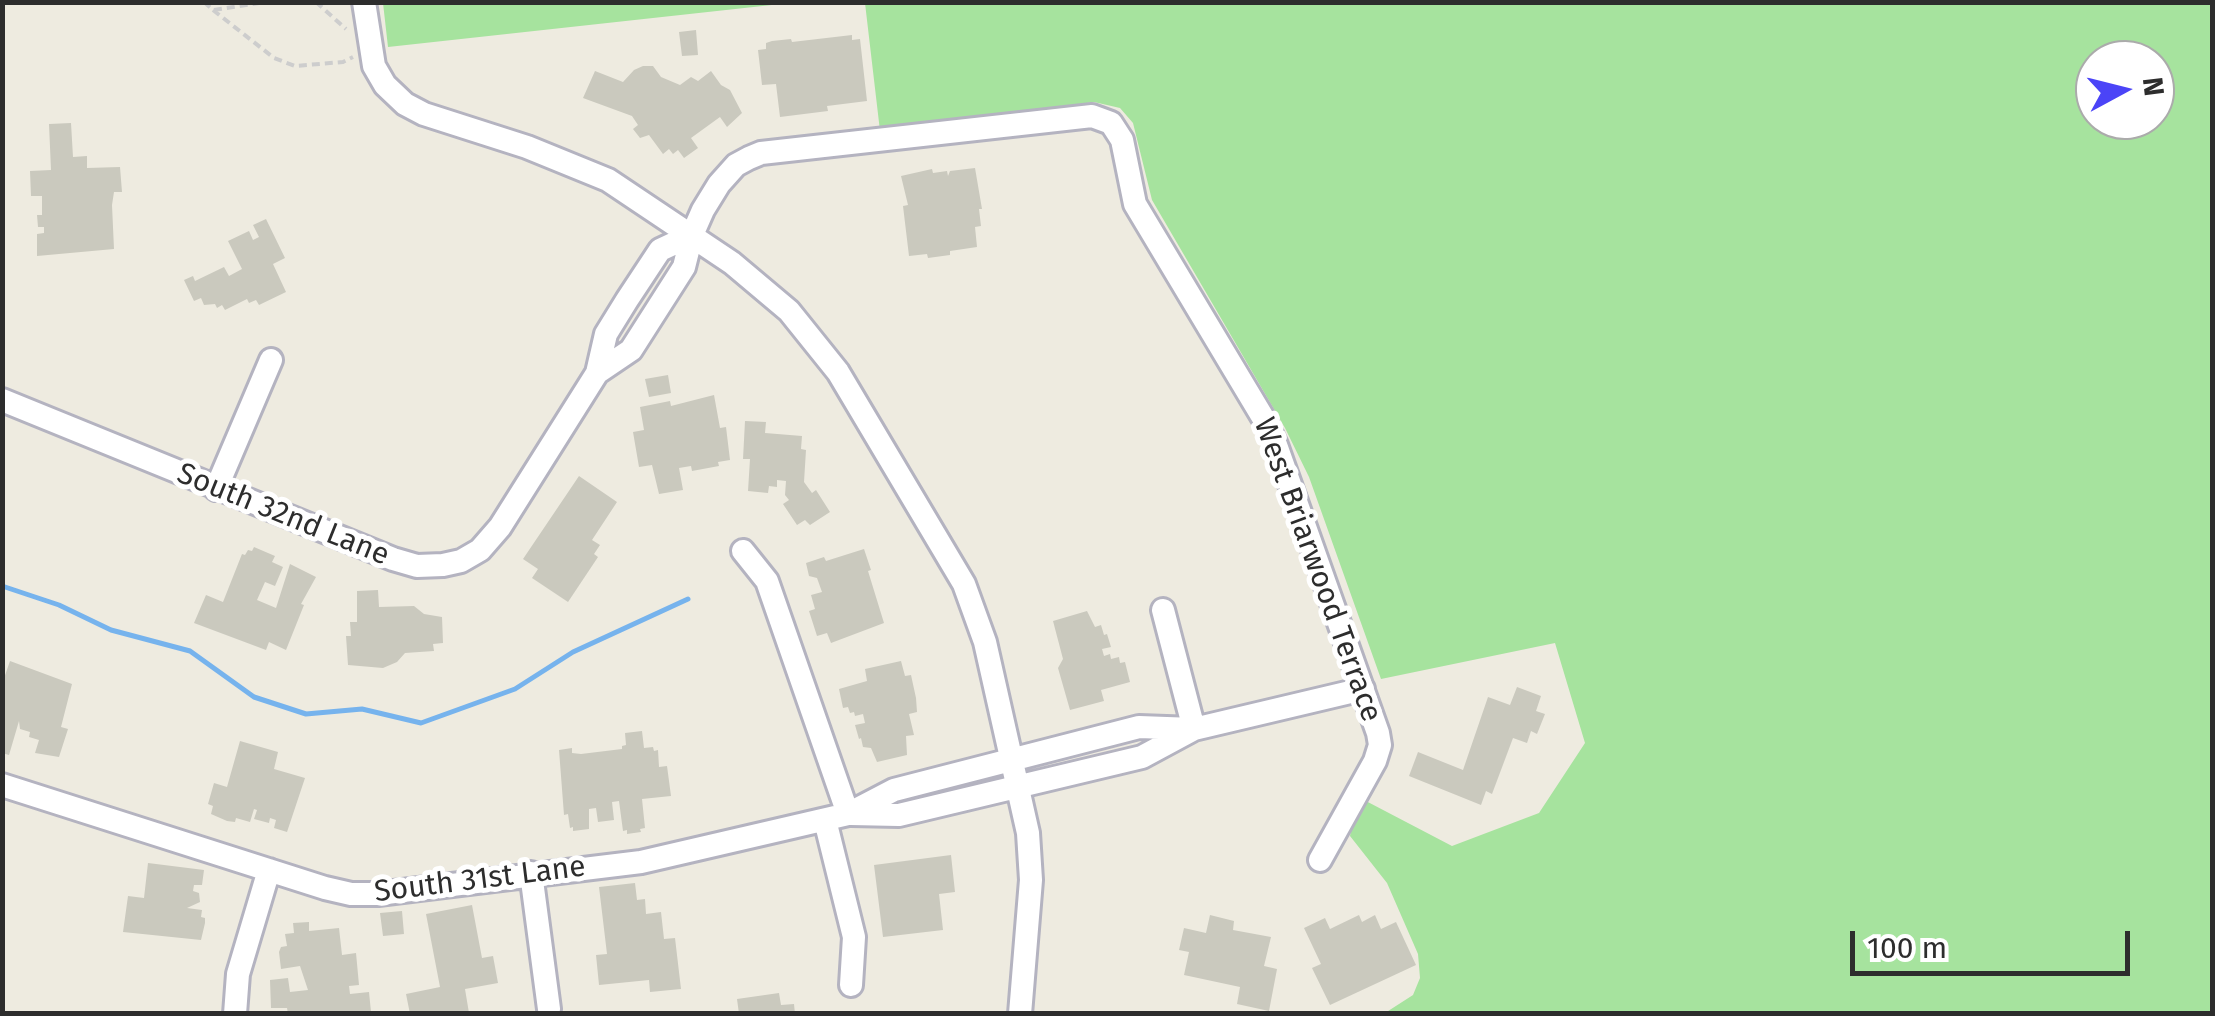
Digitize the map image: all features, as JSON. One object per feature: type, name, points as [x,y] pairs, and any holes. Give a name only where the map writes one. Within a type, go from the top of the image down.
[{"type":"street","points":[[364,2],[374,66],[385,85],[405,104],[608,180],[732,263],[789,311],[838,372],[964,584],[996,679],[1028,834],[1031,880],[1020,1014]]},
{"type":"street","name":"South 32nd Lane","points":[[596,373],[631,350],[654,316],[684,267],[692,235],[719,184],[736,165],[761,153],[1092,116],[1112,123]]},
{"type":"street","name":"West Briarwood Terrace","points":[[1112,123],[1122,140],[1135,204],[1270,433],[1380,745],[1320,860]]},
{"type":"street","name":"South 32nd Lane","points":[[2,400],[393,560],[417,566],[461,561],[483,548],[500,527],[596,373],[606,334],[660,250],[692,235]]},
{"type":"street","points":[[627,300],[654,316]]},
{"type":"street","points":[[216,489],[271,360]]},
{"type":"street","points":[[743,551],[767,581],[837,817],[854,938],[851,985]]},
{"type":"street","points":[[1164,610],[1194,730]]},
{"type":"street","name":"South 31st Lane","points":[[2,785],[351,894],[378,894],[642,862],[837,817],[899,816],[1142,757],[1194,730],[1363,689]]},
{"type":"street","name":"South 31st Lane","points":[[837,817],[894,790],[1139,727],[1194,730]]},
{"type":"street","points":[[1100,738],[1106,766]]},
{"type":"street","points":[[936,779],[942,805]]},
{"type":"street","points":[[235,1014],[238,974],[269,870]]},
{"type":"street","points":[[532,873],[549,1009]]},
{"type":"path","points":[[204,2],[251,43],[295,66],[342,62],[370,50],[316,2]]},
{"type":"path","points":[[213,10],[266,2]]},
{"type":"green space","points":[[383,2],[790,3],[388,47]]},
{"type":"green space","points":[[865,3],[2212,3],[2212,1013],[1385,1013],[1413,995],[1420,978],[1418,954],[1387,883],[1350,836],[1352,824],[1364,800],[1452,846],[1539,813],[1585,743],[1555,643],[1381,679],[1309,477],[1285,428],[1152,200],[1133,123],[1120,108],[1094,102],[880,131]]},
{"type":"building","points":[[696,30],[698,55],[682,56],[679,32]]},
{"type":"building","points":[[852,35],[852,40],[860,39],[867,101],[780,117],[776,84],[762,85],[758,50],[766,49],[766,43],[772,41]]},
{"type":"building","points":[[643,66],[653,66],[661,77],[680,85],[691,77],[698,81],[711,71],[730,90],[742,113],[727,127],[720,117],[691,138],[698,148],[684,158],[678,150],[673,154],[669,149],[663,154],[649,135],[640,138],[633,129],[638,125],[632,116],[583,98],[595,71],[623,82]]},
{"type":"building","points":[[71,123],[73,157],[87,156],[87,168],[120,167],[122,192],[114,192],[112,205],[114,249],[37,256],[37,234],[44,233],[44,227],[38,227],[37,215],[42,215],[42,196],[31,196],[30,171],[51,170],[49,124]]},
{"type":"building","points":[[975,168],[982,209],[981,226],[975,227],[977,247],[928,258],[927,254],[909,256],[903,206],[908,205],[901,176],[932,169],[933,173],[947,171],[948,176],[950,171]]},
{"type":"building","points":[[266,219],[285,258],[273,264],[286,292],[259,305],[256,300],[249,303],[247,299],[225,310],[222,305],[204,305],[201,298],[194,301],[184,280],[193,276],[195,281],[224,267],[229,276],[242,269],[228,241],[249,231],[253,240],[259,237],[253,225]]},
{"type":"building","points":[[668,375],[671,393],[649,397],[645,379]]},
{"type":"building","points":[[714,395],[720,428],[726,427],[730,460],[692,471],[691,466],[679,468],[683,490],[659,494],[652,465],[639,467],[633,432],[644,430],[640,407],[670,401],[671,406]]},
{"type":"building","points":[[745,421],[766,422],[765,433],[802,436],[801,449],[806,450],[804,482],[812,493],[816,490],[830,512],[810,525],[805,520],[797,525],[783,504],[789,500],[785,495],[786,481],[777,480],[777,487],[769,486],[768,493],[748,491],[750,459],[743,459]]},
{"type":"building","points":[[579,476],[617,502],[592,540],[600,545],[594,554],[598,557],[568,602],[532,578],[538,569],[523,559]]},
{"type":"building","points":[[254,547],[275,556],[272,562],[283,567],[275,586],[265,582],[257,600],[276,608],[290,564],[316,577],[301,604],[304,605],[286,650],[269,642],[266,650],[194,623],[206,595],[223,602],[242,554]]},
{"type":"building","points":[[864,549],[884,623],[831,643],[827,633],[817,636],[809,611],[815,609],[811,595],[822,592],[817,578],[809,576],[806,563]]},
{"type":"building","points":[[378,590],[379,607],[414,606],[424,614],[442,617],[443,643],[433,644],[434,651],[405,653],[383,668],[348,665],[346,636],[351,636],[350,622],[357,622],[357,591]]},
{"type":"building","points":[[1087,611],[1095,627],[1101,625],[1104,635],[1107,634],[1111,647],[1102,649],[1104,656],[1110,654],[1111,659],[1119,657],[1120,663],[1125,662],[1130,682],[1101,690],[1104,701],[1070,710],[1058,668],[1063,659],[1053,621]]},
{"type":"building","points":[[10,661],[72,684],[61,727],[68,729],[59,757],[35,753],[39,740],[20,729],[19,721],[9,755],[2,753],[2,684]]},
{"type":"building","points":[[901,661],[905,676],[911,675],[916,698],[917,712],[909,714],[914,735],[906,736],[907,755],[877,762],[871,748],[863,747],[859,739],[855,725],[865,723],[863,714],[855,716],[848,707],[843,708],[839,689],[867,681],[865,669]]},
{"type":"building","points":[[1517,687],[1541,696],[1536,711],[1545,714],[1537,734],[1531,731],[1527,743],[1513,738],[1492,794],[1486,791],[1481,805],[1409,776],[1418,752],[1463,770],[1488,697],[1510,705]]},
{"type":"building","points":[[642,731],[644,748],[658,750],[659,767],[667,766],[671,796],[642,799],[645,828],[641,832],[623,831],[619,801],[612,802],[614,820],[598,822],[596,808],[589,809],[589,829],[573,831],[568,814],[564,815],[559,750],[572,748],[572,753],[581,754],[622,749],[626,745],[625,733]]},
{"type":"building","points":[[240,741],[278,752],[274,769],[305,778],[287,832],[274,828],[276,820],[270,818],[269,823],[254,819],[254,809],[250,822],[236,818],[235,822],[227,821],[211,814],[213,806],[208,804],[214,783],[227,787]]},
{"type":"building","points":[[951,855],[955,892],[939,894],[943,930],[883,937],[874,865]]},
{"type":"building","points":[[148,863],[204,870],[202,885],[194,885],[193,891],[199,893],[200,902],[187,908],[202,910],[205,923],[201,940],[123,932],[128,896],[144,898]]},
{"type":"building","points":[[635,883],[637,900],[645,899],[646,914],[661,912],[664,939],[675,938],[681,989],[650,992],[649,980],[599,985],[596,955],[607,954],[599,887]]},
{"type":"building","points":[[472,905],[482,958],[493,956],[498,983],[465,989],[469,1013],[410,1014],[406,994],[440,987],[426,914]]},
{"type":"building","points":[[402,911],[404,934],[383,936],[380,913]]},
{"type":"building","points":[[1210,915],[1234,921],[1233,930],[1271,937],[1264,966],[1277,969],[1269,1011],[1237,1004],[1240,987],[1184,975],[1189,952],[1179,950],[1184,928],[1206,933]]},
{"type":"building","points":[[1359,915],[1362,922],[1375,915],[1381,929],[1396,922],[1416,965],[1330,1005],[1312,968],[1321,964],[1304,928],[1325,918],[1330,929]]},
{"type":"building","points":[[309,922],[309,931],[339,928],[342,955],[356,953],[359,985],[349,986],[350,994],[369,992],[371,1012],[288,1014],[287,1008],[271,1008],[270,980],[288,978],[290,992],[308,990],[300,966],[281,969],[279,952],[287,946],[285,934],[294,933],[293,923]]},
{"type":"building","points":[[779,993],[781,1005],[794,1004],[795,1014],[739,1014],[737,999]]},
{"type":"waterway","points":[[2,586],[59,605],[111,630],[190,651],[254,697],[306,714],[362,709],[421,723],[515,689],[573,652],[688,599]]}]
